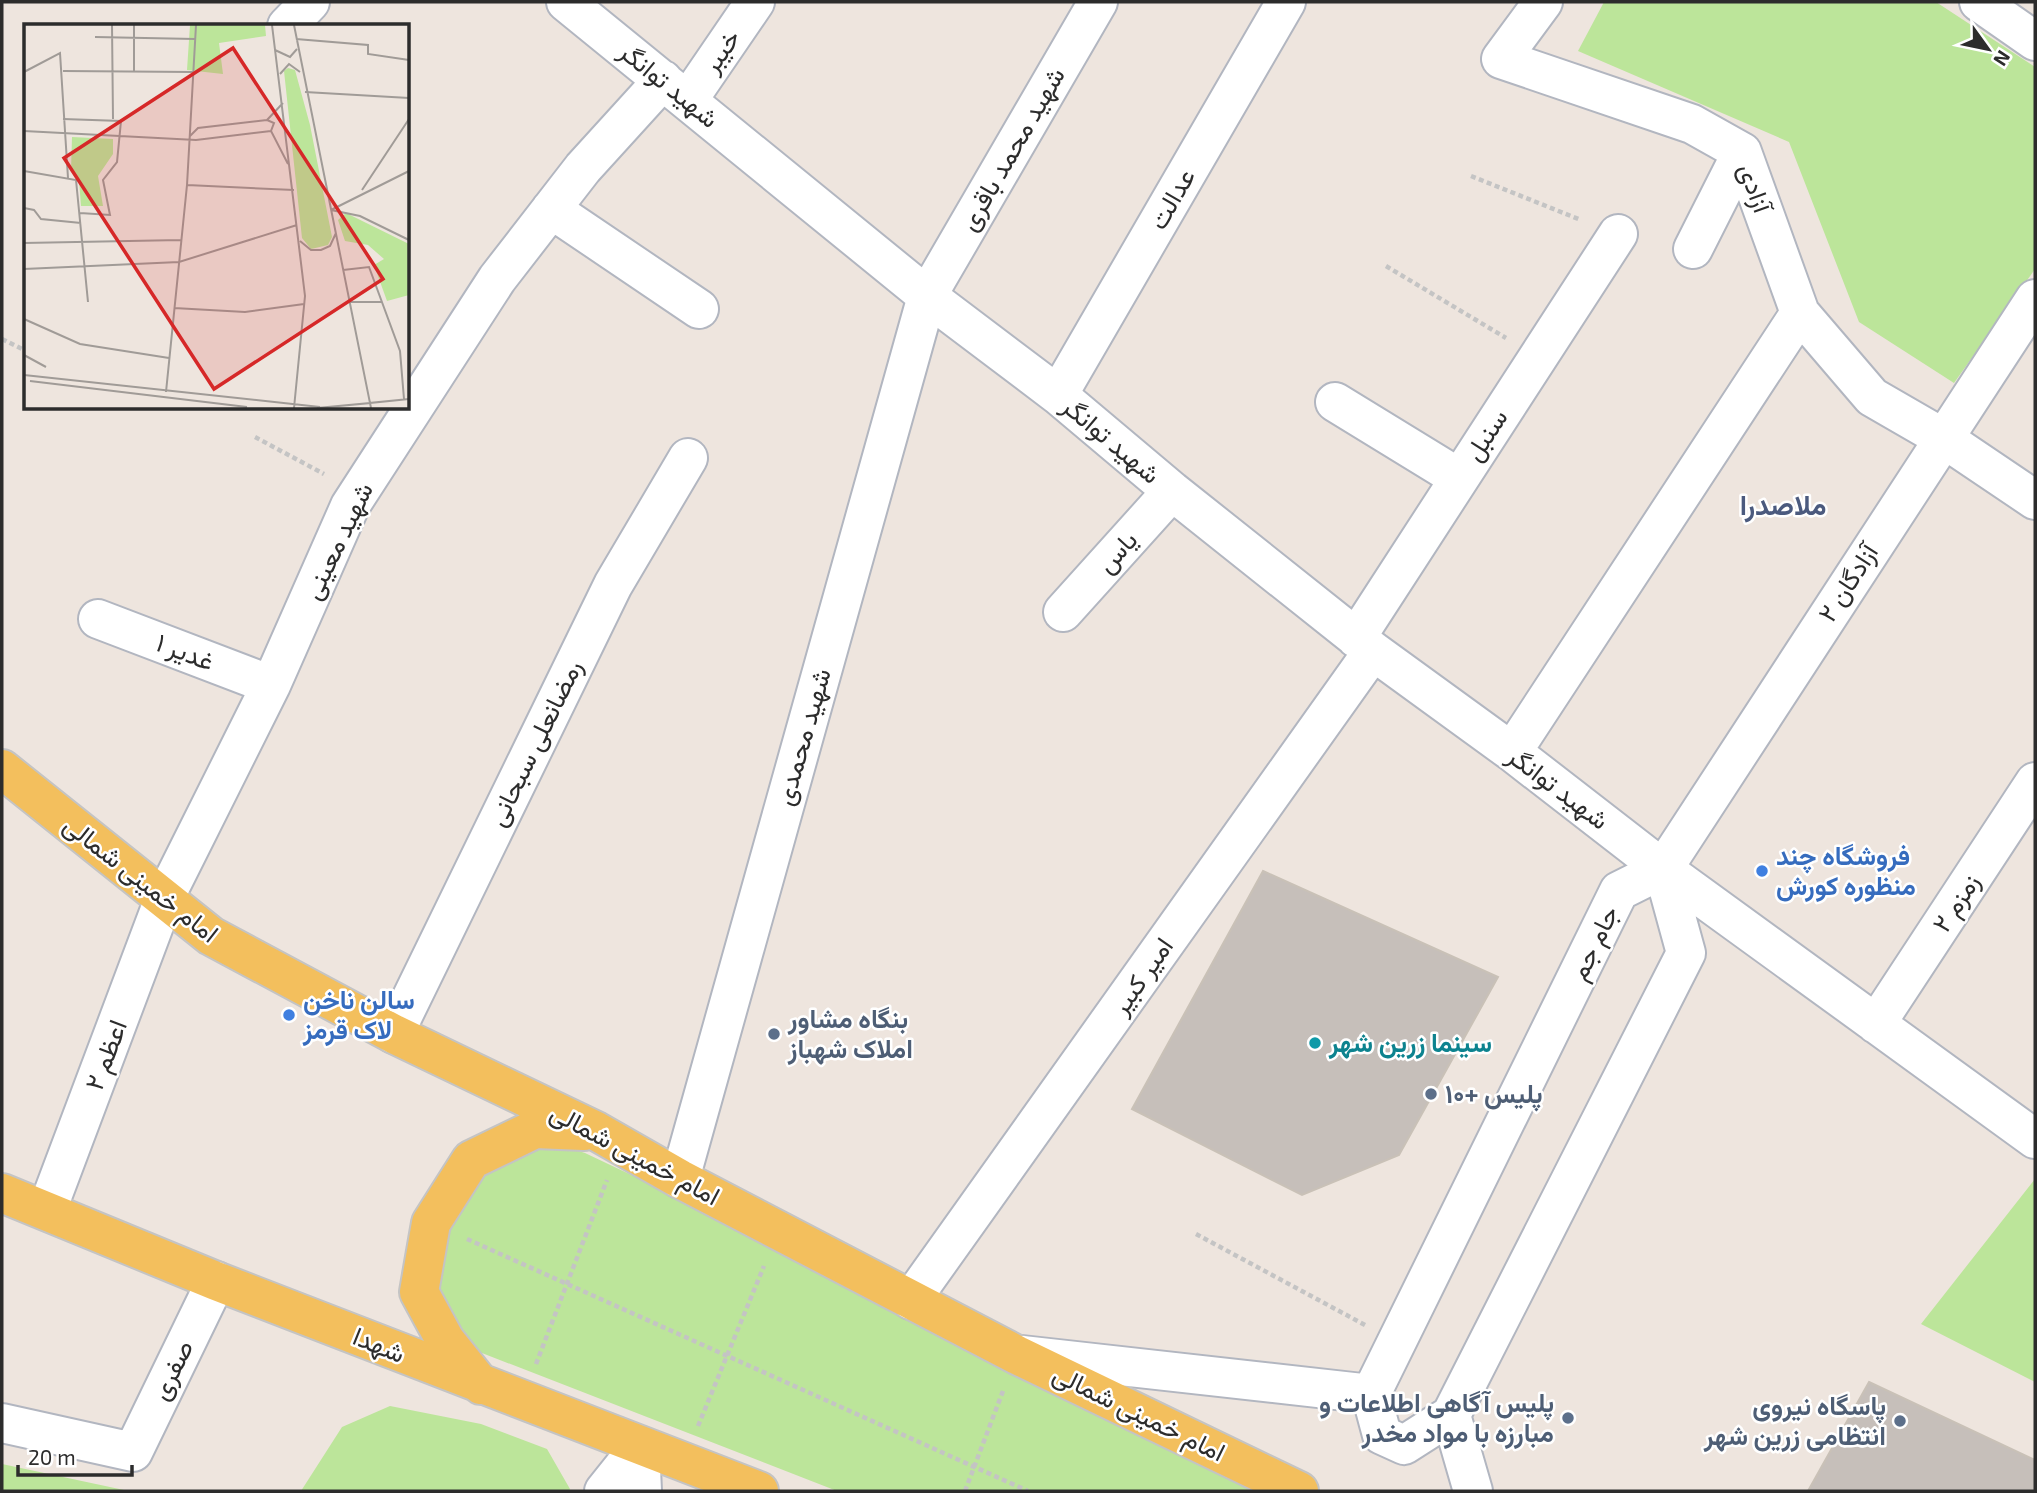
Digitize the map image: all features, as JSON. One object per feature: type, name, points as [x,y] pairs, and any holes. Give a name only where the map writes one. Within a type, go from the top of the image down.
[{"type":"main road","name":"امام خمینی شمالی","points":[[2,769],[211,936],[394,1034],[608,1138],[680,1179],[1017,1355],[1299,1491]]},
{"type":"main road","points":[[481,1385],[445,1340],[419,1292],[431,1223],[471,1160],[535,1129],[608,1138]]},
{"type":"main road","name":"شهدا","points":[[2,1193],[216,1281],[759,1491]]},
{"type":"street","points":[[289,24],[310,2]]},
{"type":"street","name":"شهید توانگر","points":[[566,2],[927,296],[1058,395],[1172,492],[1364,644],[1512,752],[1663,869],[2035,1139]]},
{"type":"street","name":"خیبر","points":[[675,90],[755,2]]},
{"type":"street","name":"شهید محمد باقری","points":[[927,296],[1098,2]]},
{"type":"street","name":"عدالت","points":[[1058,395],[1286,2]]},
{"type":"street","name":"آزادی","points":[[1543,2],[1501,59],[1692,124],[1742,152],[1800,313],[1872,397],[1943,438],[2035,500]]},
{"type":"street","points":[[1979,2],[2035,41]]},
{"type":"street","name":"شهید معینی","points":[[164,900],[271,685],[350,506],[497,279],[583,168],[675,90]]},
{"type":"street","points":[[1693,249],[1742,152]]},
{"type":"street","points":[[551,209],[699,309]]},
{"type":"street","name":"سنبل","points":[[1364,644],[1459,478],[1618,234]]},
{"type":"street","name":"شهید محمدی","points":[[680,1179],[927,296]]},
{"type":"street","name":"آزادگان ۲","points":[[1663,869],[2035,299]]},
{"type":"street","points":[[1512,752],[1800,313]]},
{"type":"street","points":[[1335,402],[1459,478]]},
{"type":"street","name":"رمضانعلی سبحانی","points":[[394,1034],[613,584],[688,458]]},
{"type":"street","name":"یاس","points":[[1063,612],[1172,492]]},
{"type":"street","name":"غدیر ۱","points":[[98,619],[271,685]]},
{"type":"street","name":"امیر کبیر","points":[[911,1300],[1364,644]]},
{"type":"street","name":"زمزم ۲","points":[[1876,1024],[2035,782]]},
{"type":"street","points":[[1017,1355],[1371,1394],[1382,1435],[1404,1445],[1451,1415],[1686,953],[1663,869]]},
{"type":"street","name":"جام جم","points":[[1371,1394],[1619,891],[1663,869]]},
{"type":"street","name":"اعظم ۲","points":[[47,1210],[164,900]]},
{"type":"street","name":"صفری","points":[[2,1423],[133,1452],[216,1281]]},
{"type":"street","points":[[1451,1415],[1474,1491]]},
{"type":"street","points":[[604,1491],[640,1446]]},
{"type":"street","points":[[640,1446],[642,1491]]},
{"type":"path","points":[[1472,176],[1618,234]]},
{"type":"path","points":[[1386,267],[1537,357]]},
{"type":"path","points":[[2,339],[24,350]]},
{"type":"path","points":[[255,437],[359,493]]},
{"type":"path","points":[[521,1401],[568,1284],[608,1138]]},
{"type":"path","points":[[431,1223],[1028,1491]]},
{"type":"path","points":[[682,1462],[779,1230]]},
{"type":"path","points":[[1196,1234],[1396,1342]]},
{"type":"path","points":[[965,1491],[1017,1355]]},
{"type":"green space","points":[[1604,2],[1936,2],[2035,67],[2035,269],[1954,383],[1859,322],[1789,142],[1578,51]]},
{"type":"green space","points":[[554,1143],[585,1153],[682,1199],[1253,1491],[837,1491],[464,1346],[432,1290],[443,1227],[478,1170]]},
{"type":"green space","points":[[2035,1179],[2035,1382],[1921,1324]]},
{"type":"green space","points":[[390,1406],[481,1424],[547,1449],[570,1489],[301,1491],[342,1427]]},
{"type":"green space","points":[[2,1464],[124,1490],[124,1491],[2,1491]]},
{"type":"building","name":"سینما زرین شهر","points":[[1263,871],[1498,977],[1399,1155],[1302,1195],[1132,1109]]},
{"type":"building","name":"پاسگاه نیروی انتظامی زرین شهر","points":[[1869,1382],[2035,1460],[2035,1491],[1808,1491]]},
{"type":"place","name":"فروشگاه چند منظوره کورش","points":[[1762,871]]},
{"type":"place","name":"سالن ناخن لاک قرمز","points":[[289,1015]]},
{"type":"place","name":"بنگاه مشاور املاک شهباز","points":[[774,1034]]},
{"type":"place","name":"سینما زرین شهر","points":[[1315,1043]]},
{"type":"place","name":"پلیس +۱۰","points":[[1431,1094]]},
{"type":"place","name":"پلیس آگاهی اطلاعات و مبارزه با مواد مخدر","points":[[1568,1418]]},
{"type":"place","name":"پاسگاه نیروی انتظامی زرین شهر","points":[[1900,1421]]},
{"type":"district","name":"ملاصدرا","points":[[1783,505]]}]
